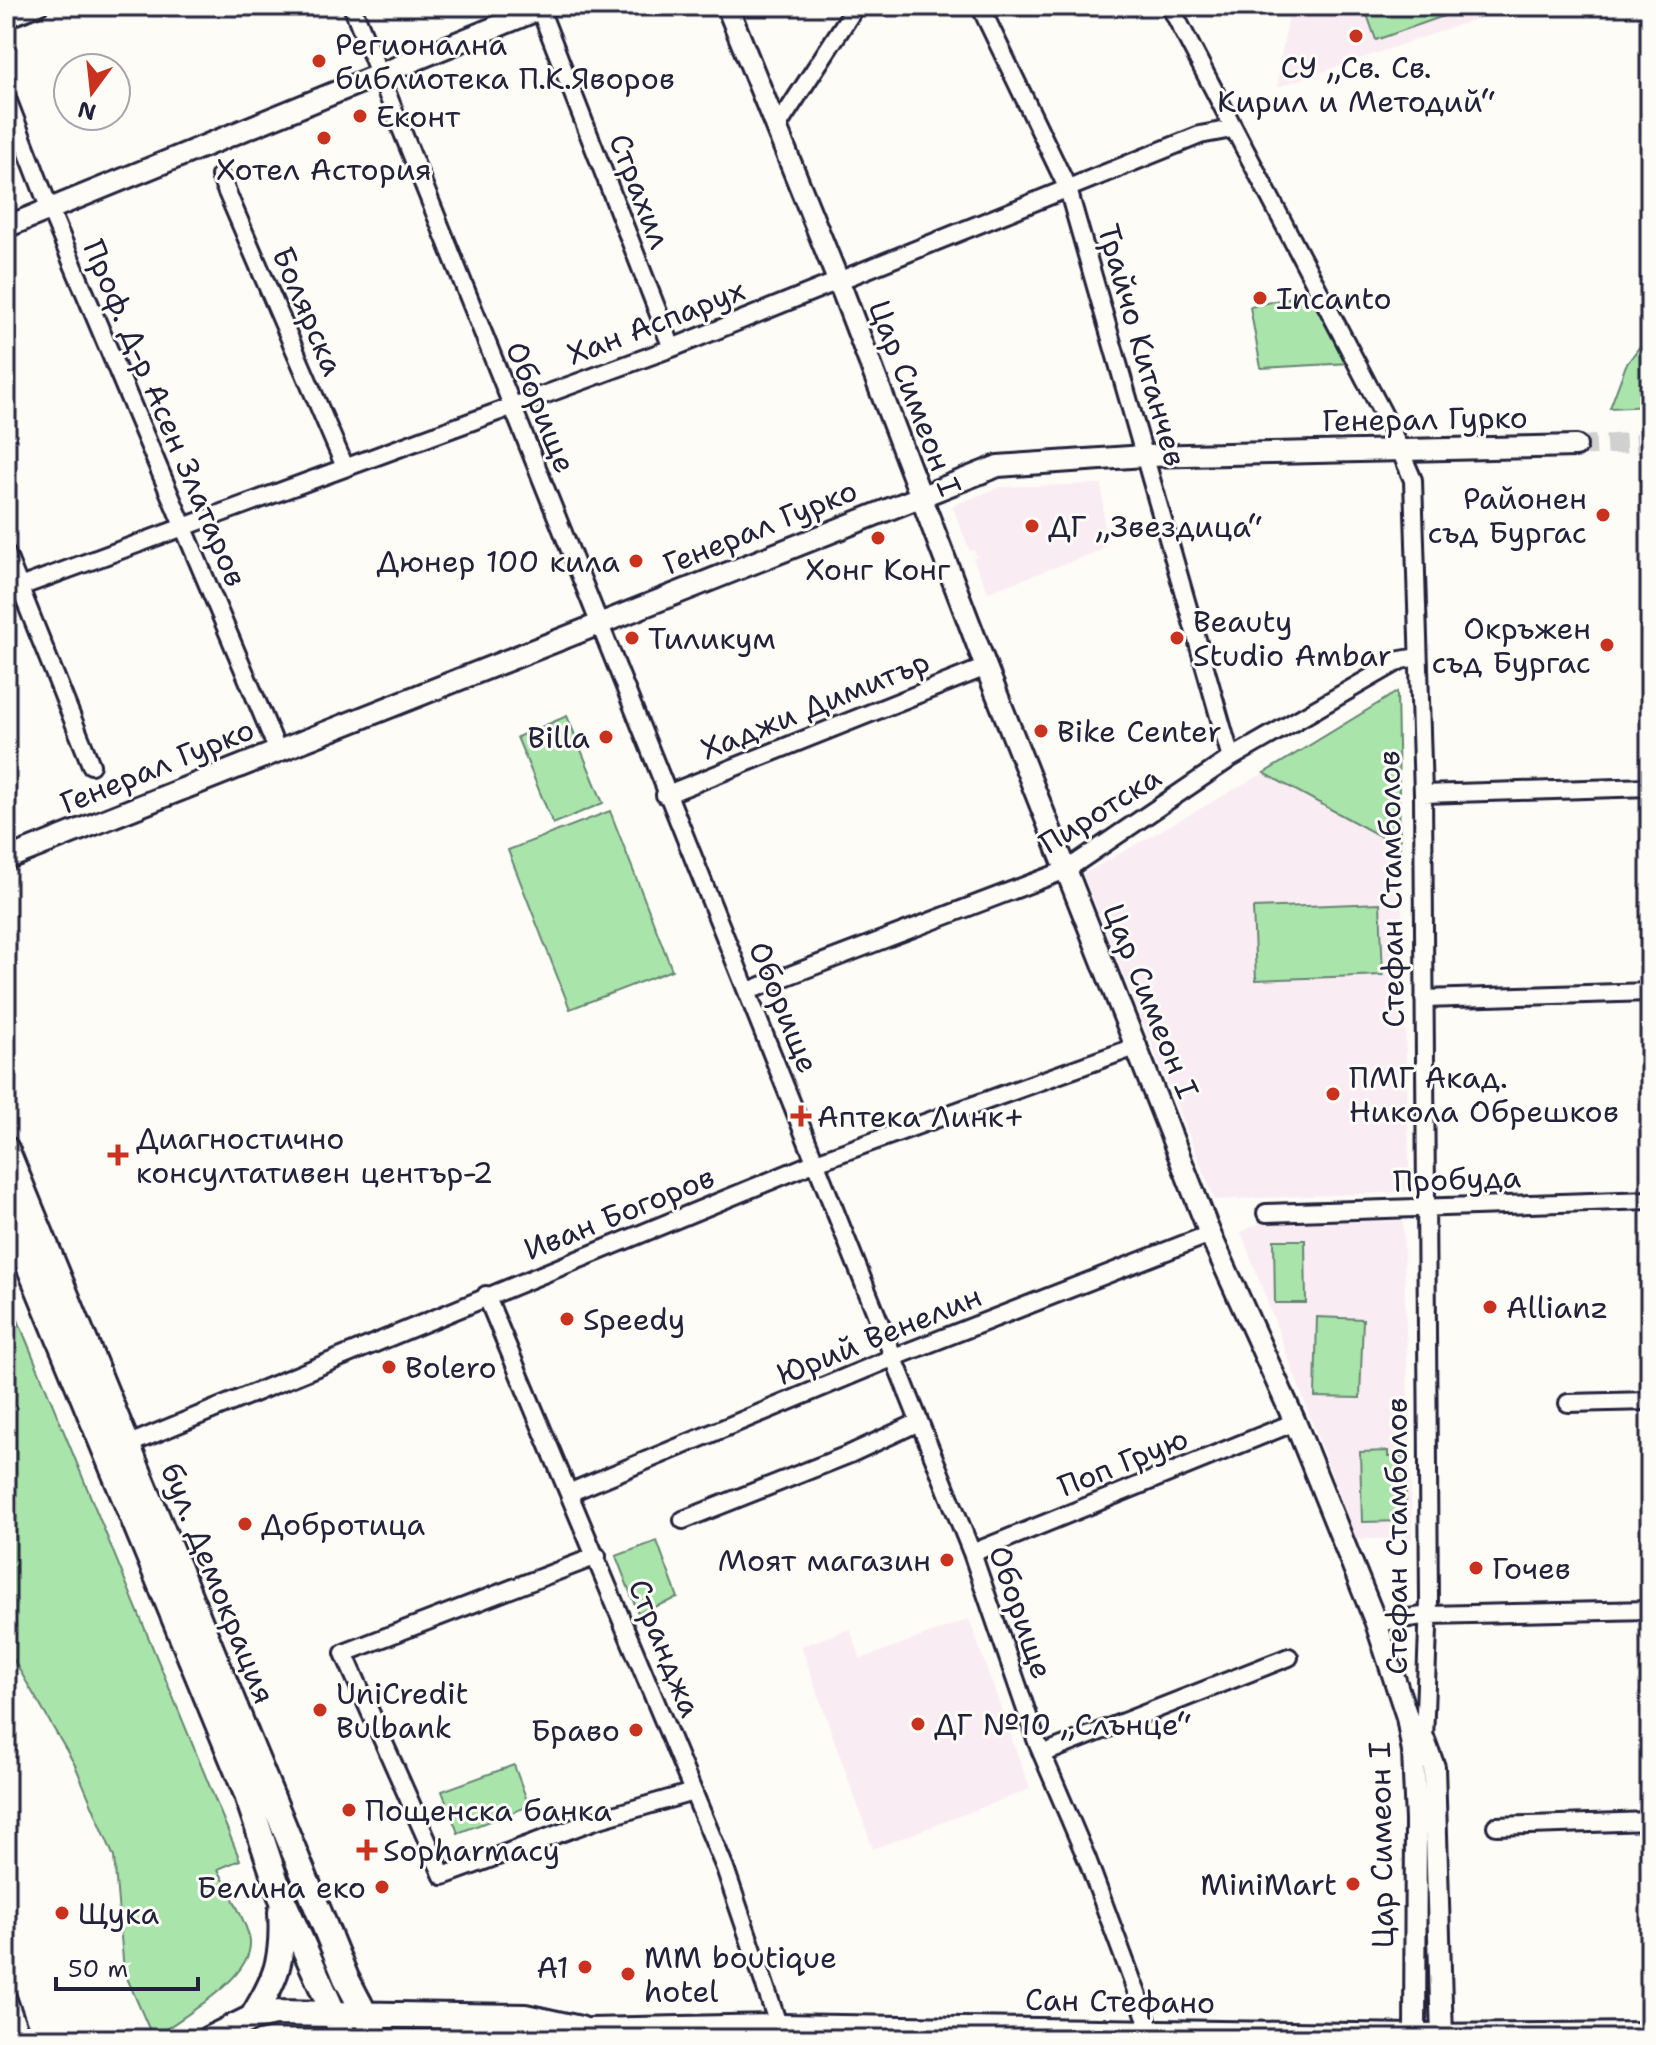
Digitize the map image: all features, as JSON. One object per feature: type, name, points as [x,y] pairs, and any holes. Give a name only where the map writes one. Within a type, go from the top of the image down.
[{"type":"main road","name":"бул. Демокрация","points":[[6,1149],[364,2014],[378,2039]]},
{"type":"main road","name":"бул. Демокрация","points":[[6,1210],[246,1792],[280,1894],[345,2039]]},
{"type":"main road","points":[[209,2039],[252,2018],[276,1979],[280,1963],[280,1894]]},
{"type":"main road","name":"Сан Стефано","points":[[252,2018],[274,2013],[525,2017],[590,2031]]},
{"type":"main road","name":"Сан Стефано","points":[[551,2039],[590,2031],[779,2027],[1154,2036],[1442,2038],[1650,2035]]},
{"type":"street","points":[[6,19],[39,6]]},
{"type":"street","name":"Оборище","points":[[352,6],[665,795],[748,991],[972,1553],[1042,1754],[1154,2036]]},
{"type":"street","name":"Цар Симеон I","points":[[727,6],[838,279],[986,667],[1210,1234],[1295,1422],[1376,1623],[1407,1717],[1416,1786],[1415,2038]]},
{"type":"street","points":[[776,129],[856,6]]},
{"type":"street","name":"Трайчо Китанчев","points":[[980,6],[1068,189],[1231,758]]},
{"type":"street","name":"Стефан Стамболов","points":[[1170,6],[1401,451],[1413,480],[1423,794],[1428,1207],[1429,1615],[1424,1740]]},
{"type":"street","points":[[6,227],[543,7]]},
{"type":"street","name":"Страхил","points":[[543,7],[672,348]]},
{"type":"street","name":"Проф. Д-р Асен Златаров","points":[[6,96],[50,210],[277,749]]},
{"type":"street","name":"Хан Аспарух","points":[[13,589],[672,348],[1200,135],[1232,129]]},
{"type":"street","name":"Болярска","points":[[220,176],[345,467]]},
{"type":"street","name":"Генерал Гурко","points":[[6,859],[277,749],[998,466],[1145,456],[1576,446]]},
{"type":"street","points":[[6,553],[13,589],[91,765]]},
{"type":"street","name":"Пиротска","points":[[748,991],[1066,870],[1231,758],[1401,660],[1418,657]]},
{"type":"street","name":"Хаджи Димитър","points":[[665,795],[986,667]]},
{"type":"street","points":[[1423,794],[1650,787]]},
{"type":"street","points":[[1424,999],[1650,992]]},
{"type":"street","name":"Иван Богоров","points":[[127,1445],[816,1162],[1138,1046]]},
{"type":"street","name":"Пробуда","points":[[1266,1213],[1650,1200]]},
{"type":"street","name":"Юрий Венелин","points":[[571,1492],[892,1358],[1210,1234]]},
{"type":"street","name":"Странджа","points":[[486,1295],[571,1492],[725,1868],[779,2027]]},
{"type":"street","points":[[1568,1403],[1650,1401]]},
{"type":"street","points":[[683,1520],[850,1454],[919,1422]]},
{"type":"street","name":"Поп Грую","points":[[972,1553],[1295,1422]]},
{"type":"street","points":[[597,1556],[344,1653],[443,1876],[596,1820],[693,1792]]},
{"type":"street","points":[[1376,1623],[1429,1615],[1650,1610]]},
{"type":"street","points":[[1042,1754],[1289,1657]]},
{"type":"street","name":"Стефан Стамболов","points":[[1407,1717],[1424,1740],[1434,1767],[1442,2038]]},
{"type":"street","points":[[1496,1826],[1650,1821]]},
{"type":"street","points":[[6,1994],[22,2039]]},
{"type":"shaded area","name":"СУ „Св. Св. Кирил и Методий“","points":[[1291,6],[1514,6],[1278,87]]},
{"type":"shaded area","name":"ДГ „Звездица“","points":[[1102,484],[1105,546],[1099,551],[988,592],[973,559],[977,557],[974,550],[970,551],[952,506],[1000,487]]},
{"type":"shaded area","points":[[1264,773],[1400,847],[1410,1192],[1215,1200],[1083,874]]},
{"type":"shaded area","points":[[1403,1221],[1412,1538],[1356,1539],[1241,1232],[1260,1223]]},
{"type":"shaded area","name":"ДГ №10 „Слънце“","points":[[969,1619],[1030,1789],[873,1849],[801,1646],[850,1629],[861,1659]]},
{"type":"green space","points":[[1364,6],[1472,6],[1376,40]]},
{"type":"green space","points":[[1309,293],[1350,363],[1261,368],[1250,307]]},
{"type":"green space","points":[[1650,333],[1650,406],[1610,408],[1626,365]]},
{"type":"green space","points":[[1397,692],[1400,847],[1264,773]]},
{"type":"green space","points":[[567,716],[603,803],[553,824],[517,737]]},
{"type":"green space","points":[[610,811],[672,970],[570,1009],[508,850]]},
{"type":"green space","points":[[1380,903],[1383,975],[1256,980],[1253,908]]},
{"type":"green space","points":[[1274,1240],[1305,1240],[1306,1303],[1275,1303]]},
{"type":"green space","points":[[6,1291],[240,1860],[218,1869],[249,1936],[249,1951],[242,1966],[215,1994],[153,2038],[124,1971],[114,1857],[75,1765],[6,1647]]},
{"type":"green space","points":[[1317,1317],[1363,1319],[1360,1398],[1315,1397]]},
{"type":"green space","points":[[1388,1451],[1388,1457],[1405,1456],[1406,1521],[1362,1522],[1360,1452]]},
{"type":"green space","points":[[657,1541],[678,1598],[638,1613],[616,1556]]},
{"type":"green space","points":[[514,1765],[529,1806],[458,1833],[442,1791]]},
{"type":"tunnel","points":[[1576,446],[1650,442]]},
{"type":"place","name":"СУ „Св. Св. Кирил и Методий“","points":[[1356,36]]},
{"type":"place","name":"Регионална библиотека П.К.Яворов","points":[[319,61]]},
{"type":"place","name":"Еконт","points":[[360,116]]},
{"type":"place","name":"Хотел Астория","points":[[324,138]]},
{"type":"place","name":"Incanto","points":[[1260,298]]},
{"type":"place","name":"Районен съд Бургас","points":[[1603,515]]},
{"type":"place","name":"ДГ „Звездица“","points":[[1032,526]]},
{"type":"place","name":"Хонг Конг","points":[[878,538]]},
{"type":"place","name":"Дюнер 100 кила","points":[[636,561]]},
{"type":"place","name":"Тиликум","points":[[632,638]]},
{"type":"place","name":"Beauty Studio Ambar","points":[[1177,638]]},
{"type":"place","name":"Окръжен съд Бургас","points":[[1607,645]]},
{"type":"place","name":"Bike Center","points":[[1041,731]]},
{"type":"place","name":"Billa","points":[[606,737]]},
{"type":"place","name":"ПМГ Акад. Никола Обрешков","points":[[1333,1094]]},
{"type":"place","name":"Аптека Линк+","points":[[801,1116]]},
{"type":"place","name":"Диагностично консултативен център-2","points":[[118,1155]]},
{"type":"place","name":"Allianz","points":[[1490,1307]]},
{"type":"place","name":"Speedy","points":[[567,1319]]},
{"type":"place","name":"Bolero","points":[[389,1367]]},
{"type":"place","name":"Добротица","points":[[245,1524]]},
{"type":"place","name":"Моят магазин","points":[[947,1560]]},
{"type":"place","name":"Гочев","points":[[1476,1568]]},
{"type":"place","name":"UniCredit Bulbank","points":[[320,1710]]},
{"type":"place","name":"ДГ №10 „Слънце“","points":[[918,1724]]},
{"type":"place","name":"Браво","points":[[636,1730]]},
{"type":"place","name":"Пощенска банка","points":[[349,1810]]},
{"type":"place","name":"Sopharmacy","points":[[367,1850]]},
{"type":"place","name":"MiniMart","points":[[1353,1884]]},
{"type":"place","name":"Белина еко","points":[[382,1887]]},
{"type":"place","name":"Щука","points":[[62,1913]]},
{"type":"place","name":"A1","points":[[585,1967]]},
{"type":"place","name":"MM boutique hotel","points":[[628,1974]]}]
